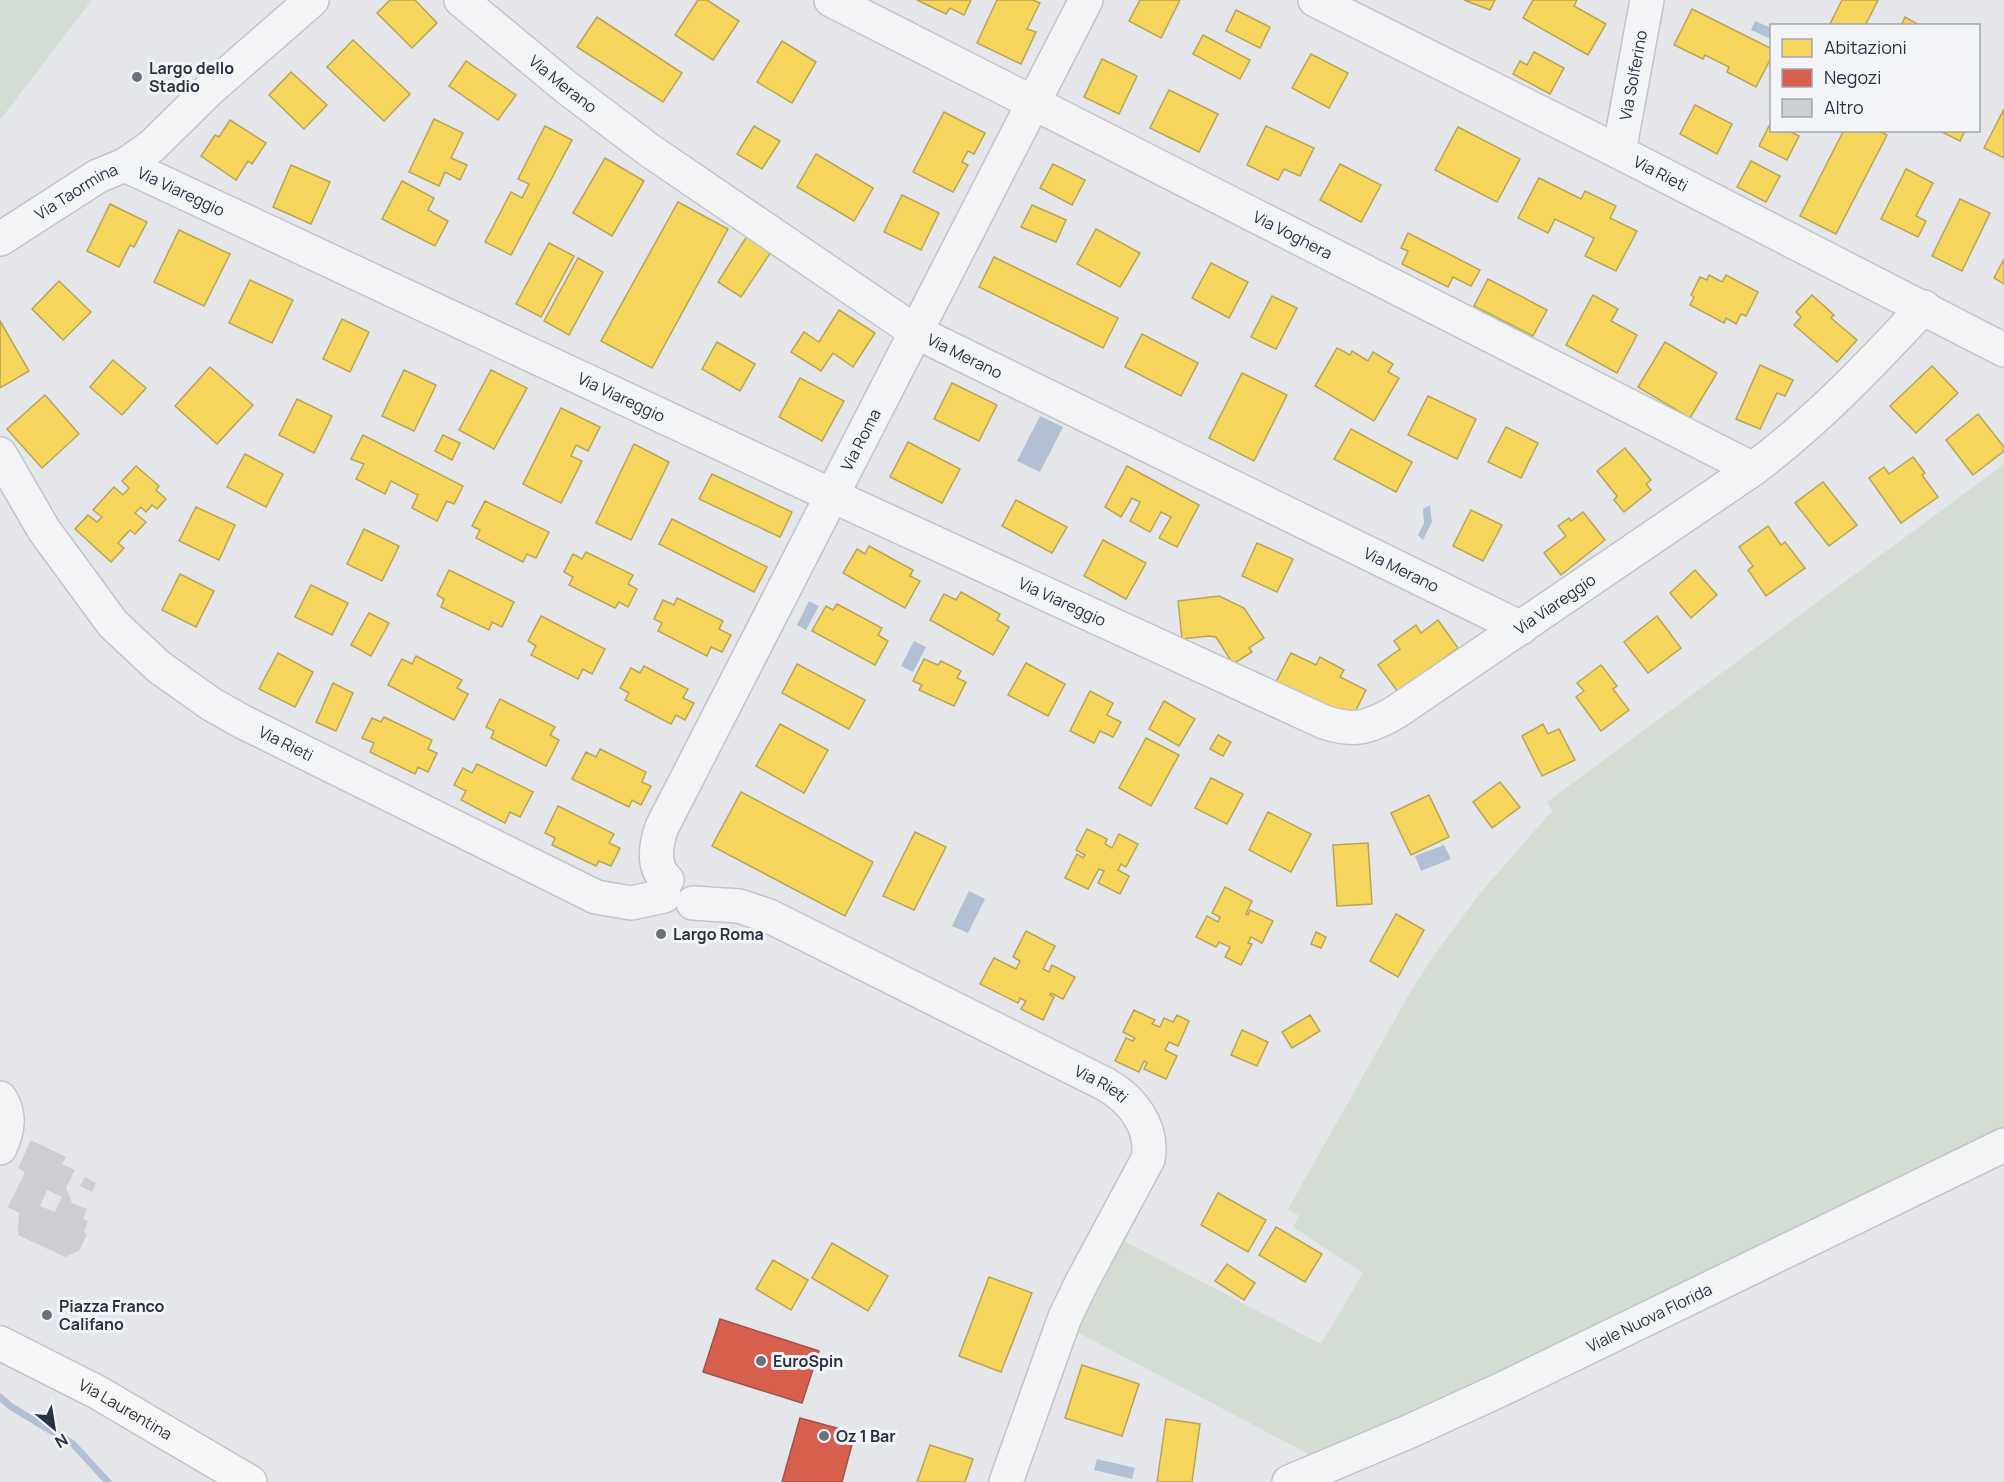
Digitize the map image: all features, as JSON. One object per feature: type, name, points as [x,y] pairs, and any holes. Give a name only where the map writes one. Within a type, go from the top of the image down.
[{"type":"main road","name":"Via Laurentina","points":[[0,1343],[97,1392],[250,1482]]},
{"type":"street","name":"Via Taormina","points":[[0,239],[98,176],[125,165],[152,146],[210,89],[312,0]]},
{"type":"street","name":"Via Merano","points":[[461,0],[566,87],[649,150],[916,332],[1521,628]]},
{"type":"street","name":"Via Voghera","points":[[831,0],[1753,469]]},
{"type":"street","name":"Via Roma","points":[[675,893],[660,874],[657,859],[657,843],[662,827],[1086,0]]},
{"type":"street","name":"Via Rieti","points":[[1315,0],[1619,152],[2004,350]]},
{"type":"street","name":"Via Solferino","points":[[1619,152],[1647,0]]},
{"type":"street","name":"Via Viareggio","points":[[125,165],[833,496],[1324,722],[1346,728],[1365,727],[1391,716],[1753,469],[1798,434],[1842,394],[1924,307]]},
{"type":"street","name":"Via Rieti","points":[[0,454],[44,530],[113,624],[159,666],[211,704],[596,897],[631,903],[675,893],[739,906],[769,916],[1112,1088],[1135,1109],[1145,1126],[1149,1151],[1146,1165],[1065,1317],[1006,1482]]},
{"type":"street","points":[[0,1098],[6,1108],[8,1118],[6,1133],[0,1148]]},
{"type":"street","name":"Viale Nuova Florida","points":[[1309,1480],[1500,1390],[2004,1144]]},
{"type":"street","name":"Viale Nuova Florida","points":[[1309,1480],[1514,1402],[2004,1164]]},
{"type":"shaded area","points":[[0,0],[92,0],[0,120]]},
{"type":"shaded area","points":[[2004,464],[2004,1132],[1757,1255],[1316,1458],[1077,1332],[1124,1241],[1321,1344],[1363,1273],[1293,1227],[1299,1216],[1288,1209],[1411,991],[1434,955],[1481,892],[1552,811],[1547,802]]},
{"type":"water","points":[[1755,21],[1770,28],[1770,39],[1751,30]]},
{"type":"water","points":[[1040,416],[1063,427],[1040,472],[1017,461]]},
{"type":"water","points":[[1430,505],[1432,522],[1423,540],[1418,535],[1424,523],[1423,509]]},
{"type":"water","points":[[809,601],[819,606],[806,630],[797,625]]},
{"type":"water","points":[[914,641],[926,647],[913,672],[901,666]]},
{"type":"water","points":[[1444,845],[1451,859],[1421,871],[1415,856]]},
{"type":"water","points":[[969,891],[985,899],[968,933],[952,926]]},
{"type":"water","points":[[1097,1459],[1135,1468],[1132,1479],[1094,1470]]},
{"type":"building: Abitazioni","points":[[390,0],[415,0],[437,23],[412,48],[377,13]]},
{"type":"building: Abitazioni","points":[[698,0],[707,0],[739,21],[713,60],[675,35]]},
{"type":"building: Abitazioni","points":[[917,0],[971,0],[964,15],[950,8],[946,14]]},
{"type":"building: Abitazioni","points":[[997,0],[1033,0],[1040,3],[1027,29],[1036,32],[1021,64],[977,43]]},
{"type":"building: Abitazioni","points":[[1140,0],[1180,0],[1161,38],[1129,21]]},
{"type":"building: Abitazioni","points":[[1464,0],[1495,0],[1490,10]]},
{"type":"building: Abitazioni","points":[[1533,0],[1577,0],[1574,6],[1606,24],[1588,55],[1523,18]]},
{"type":"building: Abitazioni","points":[[1842,0],[1878,0],[1866,24],[1830,24]]},
{"type":"building: Abitazioni","points":[[1692,9],[1770,48],[1770,60],[1756,87],[1727,72],[1729,67],[1705,55],[1703,59],[1674,45]]},
{"type":"building: Abitazioni","points":[[1236,10],[1270,27],[1260,48],[1226,31]]},
{"type":"building: Abitazioni","points":[[597,17],[682,73],[663,102],[577,47]]},
{"type":"building: Abitazioni","points":[[1905,17],[1917,24],[1902,24]]},
{"type":"building: Abitazioni","points":[[1203,35],[1250,60],[1240,79],[1193,54]]},
{"type":"building: Abitazioni","points":[[353,40],[410,94],[384,121],[327,67]]},
{"type":"building: Abitazioni","points":[[782,41],[816,62],[792,103],[757,82]]},
{"type":"building: Abitazioni","points":[[1534,52],[1564,68],[1550,94],[1513,74],[1520,61],[1527,65]]},
{"type":"building: Abitazioni","points":[[1311,54],[1348,73],[1329,108],[1292,88]]},
{"type":"building: Abitazioni","points":[[1102,59],[1137,76],[1119,114],[1084,97]]},
{"type":"building: Abitazioni","points":[[466,61],[516,95],[498,120],[449,86]]},
{"type":"building: Abitazioni","points":[[291,72],[327,105],[304,129],[269,95]]},
{"type":"building: Abitazioni","points":[[1169,90],[1218,114],[1199,152],[1150,128]]},
{"type":"building: Abitazioni","points":[[1695,105],[1732,124],[1717,154],[1680,134]]},
{"type":"building: Abitazioni","points":[[2004,109],[2004,158],[1984,148]]},
{"type":"building: Abitazioni","points":[[944,112],[985,133],[974,154],[968,151],[962,162],[968,165],[953,192],[913,172]]},
{"type":"building: Abitazioni","points":[[434,119],[463,133],[451,158],[467,165],[460,180],[445,172],[439,186],[409,172]]},
{"type":"building: Abitazioni","points":[[230,120],[266,143],[252,164],[248,161],[236,180],[201,156],[215,135],[219,137]]},
{"type":"building: Abitazioni","points":[[1770,124],[1770,132],[1791,132],[1799,136],[1787,160],[1759,146]]},
{"type":"building: Abitazioni","points":[[545,126],[572,140],[511,255],[485,242],[511,192],[522,198],[529,184],[518,179]]},
{"type":"building: Abitazioni","points":[[754,126],[780,141],[762,169],[737,154]]},
{"type":"building: Abitazioni","points":[[1266,126],[1314,148],[1300,176],[1284,169],[1278,180],[1247,165]]},
{"type":"building: Abitazioni","points":[[1458,127],[1520,159],[1497,202],[1435,170]]},
{"type":"building: Abitazioni","points":[[1843,132],[1882,132],[1887,135],[1836,234],[1800,216]]},
{"type":"building: Abitazioni","points":[[1942,132],[1964,132],[1960,141]]},
{"type":"building: Abitazioni","points":[[816,154],[873,188],[854,221],[797,187]]},
{"type":"building: Abitazioni","points":[[605,158],[644,181],[612,236],[573,213]]},
{"type":"building: Abitazioni","points":[[1751,161],[1780,176],[1766,202],[1737,187]]},
{"type":"building: Abitazioni","points":[[1053,164],[1085,180],[1072,205],[1040,188]]},
{"type":"building: Abitazioni","points":[[1340,164],[1381,185],[1361,222],[1320,200]]},
{"type":"building: Abitazioni","points":[[291,165],[330,182],[311,224],[273,207]]},
{"type":"building: Abitazioni","points":[[1906,169],[1933,183],[1916,216],[1926,221],[1918,237],[1881,219]]},
{"type":"building: Abitazioni","points":[[1539,178],[1581,199],[1585,191],[1616,206],[1610,218],[1637,231],[1616,271],[1585,256],[1594,238],[1555,219],[1548,233],[1518,218]]},
{"type":"building: Abitazioni","points":[[402,181],[434,198],[428,210],[448,221],[435,246],[382,219]]},
{"type":"building: Abitazioni","points":[[902,195],[939,213],[921,250],[884,232]]},
{"type":"building: Abitazioni","points":[[1960,199],[1990,213],[1962,271],[1932,256]]},
{"type":"building: Abitazioni","points":[[678,202],[728,229],[652,368],[601,341]]},
{"type":"building: Abitazioni","points":[[110,204],[147,222],[134,247],[130,245],[119,267],[87,251]]},
{"type":"building: Abitazioni","points":[[1032,205],[1066,220],[1056,242],[1021,227]]},
{"type":"building: Abitazioni","points":[[1096,229],[1140,253],[1120,287],[1077,264]]},
{"type":"building: Abitazioni","points":[[179,230],[230,254],[204,306],[154,282]]},
{"type":"building: Abitazioni","points":[[1408,233],[1480,270],[1471,286],[1453,277],[1448,287],[1402,264],[1408,251],[1401,248]]},
{"type":"building: Abitazioni","points":[[747,236],[771,252],[741,297],[718,282]]},
{"type":"building: Abitazioni","points":[[549,243],[574,256],[541,317],[516,304]]},
{"type":"building: Abitazioni","points":[[994,257],[1118,318],[1103,348],[979,287]]},
{"type":"building: Abitazioni","points":[[578,258],[603,272],[569,335],[544,321]]},
{"type":"building: Abitazioni","points":[[2004,259],[2004,284],[1994,278]]},
{"type":"building: Abitazioni","points":[[1211,263],[1248,282],[1229,318],[1192,298]]},
{"type":"building: Abitazioni","points":[[1709,275],[1722,282],[1726,275],[1758,292],[1746,316],[1741,314],[1736,324],[1726,318],[1724,323],[1690,305],[1694,297],[1691,295],[1700,277],[1707,280]]},
{"type":"building: Abitazioni","points":[[1488,279],[1547,310],[1533,336],[1474,306]]},
{"type":"building: Abitazioni","points":[[250,280],[293,300],[272,343],[229,323]]},
{"type":"building: Abitazioni","points":[[59,281],[91,312],[63,340],[32,309]]},
{"type":"building: Abitazioni","points":[[1593,295],[1618,309],[1611,321],[1637,335],[1617,373],[1566,345]]},
{"type":"building: Abitazioni","points":[[1812,295],[1834,315],[1831,318],[1857,340],[1837,362],[1794,325],[1801,317],[1796,312]]},
{"type":"building: Abitazioni","points":[[1272,296],[1297,308],[1276,349],[1251,337]]},
{"type":"building: Abitazioni","points":[[839,310],[875,333],[853,367],[833,353],[821,371],[791,352],[804,332],[819,342]]},
{"type":"building: Abitazioni","points":[[342,319],[369,332],[350,372],[323,359]]},
{"type":"building: Abitazioni","points":[[0,321],[29,371],[0,388]]},
{"type":"building: Abitazioni","points":[[1142,334],[1198,363],[1181,396],[1125,367]]},
{"type":"building: Abitazioni","points":[[717,342],[755,364],[740,391],[702,369]]},
{"type":"building: Abitazioni","points":[[1665,342],[1717,373],[1690,418],[1638,387]]},
{"type":"building: Abitazioni","points":[[1337,348],[1350,355],[1352,351],[1368,361],[1373,352],[1393,364],[1388,372],[1399,378],[1374,421],[1315,386]]},
{"type":"building: Abitazioni","points":[[113,360],[146,388],[122,415],[90,387]]},
{"type":"building: Abitazioni","points":[[1760,365],[1793,380],[1785,396],[1777,393],[1760,429],[1736,419]]},
{"type":"building: Abitazioni","points":[[1932,366],[1958,393],[1916,433],[1890,406]]},
{"type":"building: Abitazioni","points":[[210,367],[253,405],[217,444],[175,406]]},
{"type":"building: Abitazioni","points":[[404,370],[436,385],[414,431],[382,416]]},
{"type":"building: Abitazioni","points":[[491,370],[527,388],[494,449],[459,430]]},
{"type":"building: Abitazioni","points":[[1242,373],[1287,395],[1254,461],[1209,438]]},
{"type":"building: Abitazioni","points":[[800,378],[844,401],[822,441],[779,417]]},
{"type":"building: Abitazioni","points":[[952,383],[997,405],[979,441],[934,419]]},
{"type":"building: Abitazioni","points":[[45,395],[79,434],[42,468],[7,429]]},
{"type":"building: Abitazioni","points":[[1428,396],[1476,419],[1457,459],[1408,435]]},
{"type":"building: Abitazioni","points":[[297,399],[332,416],[314,453],[279,435]]},
{"type":"building: Abitazioni","points":[[561,408],[600,427],[588,451],[576,445],[571,456],[582,461],[561,503],[523,484]]},
{"type":"building: Abitazioni","points":[[1978,414],[2004,447],[2004,451],[1973,475],[1946,440]]},
{"type":"building: Abitazioni","points":[[1506,427],[1538,443],[1521,478],[1488,462]]},
{"type":"building: Abitazioni","points":[[1351,429],[1412,462],[1396,492],[1334,459]]},
{"type":"building: Abitazioni","points":[[363,435],[463,486],[454,504],[447,501],[437,521],[412,508],[418,495],[391,481],[385,494],[356,479],[364,464],[351,459]]},
{"type":"building: Abitazioni","points":[[443,435],[460,443],[452,460],[435,451]]},
{"type":"building: Abitazioni","points":[[908,442],[960,469],[942,503],[890,477]]},
{"type":"building: Abitazioni","points":[[634,444],[669,462],[631,540],[596,523]]},
{"type":"building: Abitazioni","points":[[1625,448],[1651,480],[1646,484],[1651,490],[1624,512],[1614,500],[1617,496],[1597,471]]},
{"type":"building: Abitazioni","points":[[245,454],[283,474],[266,507],[227,487]]},
{"type":"building: Abitazioni","points":[[1913,457],[1925,473],[1922,475],[1938,497],[1901,523],[1869,478],[1884,467],[1889,474]]},
{"type":"building: Abitazioni","points":[[136,466],[159,486],[156,490],[166,499],[157,509],[152,505],[146,512],[141,507],[135,513],[146,522],[135,534],[130,530],[118,543],[124,548],[111,562],[75,529],[88,515],[97,522],[102,517],[93,510],[114,487],[123,495],[129,488],[122,481]]},
{"type":"building: Abitazioni","points":[[1127,466],[1199,505],[1177,547],[1159,538],[1171,517],[1161,512],[1150,532],[1130,521],[1140,502],[1132,498],[1121,517],[1105,507]]},
{"type":"building: Abitazioni","points":[[712,474],[792,512],[780,537],[699,499]]},
{"type":"building: Abitazioni","points":[[1823,482],[1857,525],[1829,546],[1795,503]]},
{"type":"building: Abitazioni","points":[[1016,500],[1067,527],[1052,553],[1002,526]]},
{"type":"building: Abitazioni","points":[[485,501],[549,532],[536,558],[527,554],[523,562],[476,538],[480,530],[472,526]]},
{"type":"building: Abitazioni","points":[[196,507],[235,525],[219,560],[179,541]]},
{"type":"building: Abitazioni","points":[[1471,510],[1502,525],[1483,561],[1453,546]]},
{"type":"building: Abitazioni","points":[[1583,512],[1605,540],[1561,575],[1544,553],[1566,536],[1558,526],[1569,518],[1571,521]]},
{"type":"building: Abitazioni","points":[[672,519],[767,567],[754,592],[659,544]]},
{"type":"building: Abitazioni","points":[[1768,526],[1781,545],[1785,542],[1805,568],[1766,596],[1748,570],[1753,566],[1739,547]]},
{"type":"building: Abitazioni","points":[[364,529],[399,546],[382,581],[347,564]]},
{"type":"building: Abitazioni","points":[[1103,540],[1146,563],[1126,599],[1084,576]]},
{"type":"building: Abitazioni","points":[[1257,543],[1293,559],[1277,592],[1242,576]]},
{"type":"building: Abitazioni","points":[[869,546],[913,570],[910,576],[920,581],[905,608],[843,573],[857,549],[865,554]]},
{"type":"building: Abitazioni","points":[[586,552],[633,575],[628,584],[637,589],[628,607],[619,602],[615,608],[569,585],[573,577],[564,572],[573,554],[582,559]]},
{"type":"building: Abitazioni","points":[[449,570],[514,602],[502,627],[492,622],[489,630],[441,607],[444,599],[437,595]]},
{"type":"building: Abitazioni","points":[[1695,570],[1717,595],[1691,618],[1670,593]]},
{"type":"building: Abitazioni","points":[[180,574],[214,591],[196,627],[162,610]]},
{"type":"building: Abitazioni","points":[[311,585],[348,603],[332,635],[295,617]]},
{"type":"building: Abitazioni","points":[[961,592],[1000,614],[997,620],[1009,627],[993,655],[930,620],[944,594],[956,600]]},
{"type":"building: Abitazioni","points":[[1219,596],[1244,608],[1264,638],[1249,648],[1252,652],[1233,664],[1216,637],[1182,639],[1178,601]]},
{"type":"building: Abitazioni","points":[[677,598],[723,621],[719,629],[731,635],[722,652],[711,647],[707,656],[658,631],[662,623],[654,619],[663,600],[674,605]]},
{"type":"building: Abitazioni","points":[[837,604],[882,628],[878,635],[888,641],[875,665],[812,631],[826,606],[833,610]]},
{"type":"building: Abitazioni","points":[[369,613],[389,623],[371,656],[351,645]]},
{"type":"building: Abitazioni","points":[[541,616],[605,649],[592,674],[583,669],[578,679],[531,655],[536,646],[528,641]]},
{"type":"building: Abitazioni","points":[[1657,616],[1681,648],[1648,673],[1624,642]]},
{"type":"building: Abitazioni","points":[[1438,620],[1458,648],[1398,692],[1378,665],[1400,649],[1394,641],[1416,625],[1421,633]]},
{"type":"building: Abitazioni","points":[[278,653],[313,672],[295,707],[259,689]]},
{"type":"building: Abitazioni","points":[[1291,653],[1316,665],[1320,657],[1344,670],[1340,677],[1366,690],[1351,720],[1276,682]]},
{"type":"building: Abitazioni","points":[[416,656],[462,680],[457,688],[468,694],[454,720],[388,685],[402,659],[412,664]]},
{"type":"building: Abitazioni","points":[[924,659],[938,665],[941,661],[961,671],[957,678],[966,682],[954,706],[919,690],[922,685],[913,681]]},
{"type":"building: Abitazioni","points":[[1026,663],[1065,684],[1048,716],[1008,695]]},
{"type":"building: Abitazioni","points":[[797,664],[865,700],[849,729],[782,693]]},
{"type":"building: Abitazioni","points":[[1601,665],[1617,686],[1613,689],[1629,710],[1601,731],[1576,697],[1584,691],[1577,683]]},
{"type":"building: Abitazioni","points":[[644,666],[688,689],[683,698],[694,703],[685,720],[676,715],[671,724],[625,700],[629,693],[620,688],[631,668],[640,673]]},
{"type":"building: Abitazioni","points":[[333,683],[353,693],[336,731],[316,722]]},
{"type":"building: Abitazioni","points":[[1090,691],[1113,703],[1107,715],[1121,722],[1113,737],[1100,731],[1094,743],[1070,731]]},
{"type":"building: Abitazioni","points":[[500,699],[555,727],[550,735],[559,740],[546,766],[491,738],[494,731],[486,727]]},
{"type":"building: Abitazioni","points":[[1164,701],[1195,719],[1179,746],[1149,729]]},
{"type":"building: Abitazioni","points":[[384,717],[432,740],[428,749],[437,753],[428,772],[418,767],[415,774],[370,752],[374,743],[362,738],[372,718],[381,722]]},
{"type":"building: Abitazioni","points":[[780,724],[828,750],[804,793],[756,766]]},
{"type":"building: Abitazioni","points":[[1543,724],[1548,734],[1559,729],[1575,760],[1542,776],[1522,736]]},
{"type":"building: Abitazioni","points":[[1218,735],[1231,742],[1223,756],[1210,749]]},
{"type":"building: Abitazioni","points":[[1146,738],[1179,755],[1151,806],[1119,788]]},
{"type":"building: Abitazioni","points":[[600,749],[646,772],[642,782],[651,786],[641,805],[632,800],[629,807],[572,779],[586,752],[596,757]]},
{"type":"building: Abitazioni","points":[[477,764],[533,792],[520,817],[510,812],[505,823],[461,800],[466,791],[454,785],[463,768],[472,773]]},
{"type":"building: Abitazioni","points":[[1211,778],[1243,794],[1227,824],[1195,808]]},
{"type":"building: Abitazioni","points":[[1500,782],[1520,807],[1492,828],[1473,802]]},
{"type":"building: Abitazioni","points":[[741,792],[873,862],[845,916],[712,846]]},
{"type":"building: Abitazioni","points":[[1429,795],[1449,837],[1411,855],[1391,813]]},
{"type":"building: Abitazioni","points":[[558,806],[614,834],[609,843],[620,848],[611,866],[599,861],[596,866],[552,845],[555,838],[545,833]]},
{"type":"building: Abitazioni","points":[[1268,812],[1311,834],[1291,872],[1249,850]]},
{"type":"building: Abitazioni","points":[[1087,829],[1107,839],[1105,844],[1112,848],[1119,834],[1138,844],[1126,867],[1121,864],[1118,870],[1129,876],[1120,894],[1098,883],[1104,871],[1099,869],[1088,889],[1065,878],[1077,854],[1083,858],[1085,855],[1076,850]]},
{"type":"building: Abitazioni","points":[[915,832],[946,847],[914,910],[883,896]]},
{"type":"building: Abitazioni","points":[[1368,843],[1372,904],[1337,906],[1333,845]]},
{"type":"building: Abitazioni","points":[[1225,887],[1252,901],[1246,914],[1248,915],[1250,910],[1273,921],[1262,943],[1251,937],[1248,943],[1252,944],[1241,965],[1225,957],[1230,947],[1219,942],[1216,947],[1196,937],[1207,916],[1218,922],[1220,917],[1212,913]]},
{"type":"building: Abitazioni","points":[[1396,914],[1424,930],[1398,977],[1370,961]]},
{"type":"building: Abitazioni","points":[[1026,931],[1055,946],[1043,969],[1049,972],[1052,965],[1075,977],[1063,999],[1051,993],[1050,995],[1054,997],[1043,1020],[1021,1009],[1026,1001],[1020,998],[1018,1003],[980,984],[994,958],[1016,969],[1020,961],[1013,957]]},
{"type":"building: Abitazioni","points":[[1316,932],[1326,937],[1321,948],[1311,944]]},
{"type":"building: Abitazioni","points":[[1134,1010],[1155,1020],[1152,1024],[1160,1027],[1164,1018],[1173,1022],[1177,1015],[1189,1021],[1178,1046],[1169,1042],[1165,1050],[1177,1056],[1166,1079],[1144,1069],[1147,1063],[1144,1061],[1139,1072],[1115,1061],[1126,1038],[1133,1041],[1135,1038],[1123,1032]]},
{"type":"building: Abitazioni","points":[[1310,1015],[1320,1031],[1292,1048],[1282,1032]]},
{"type":"building: Abitazioni","points":[[1242,1030],[1268,1042],[1257,1066],[1231,1055]]},
{"type":"building: Abitazioni","points":[[1218,1193],[1266,1220],[1248,1252],[1201,1225]]},
{"type":"building: Abitazioni","points":[[1276,1227],[1322,1254],[1305,1282],[1259,1255]]},
{"type":"building: Abitazioni","points":[[832,1243],[888,1276],[868,1311],[812,1278]]},
{"type":"building: Abitazioni","points":[[773,1260],[808,1280],[791,1310],[756,1289]]},
{"type":"building: Abitazioni","points":[[1227,1264],[1255,1283],[1244,1300],[1215,1281]]},
{"type":"building: Abitazioni","points":[[989,1277],[1032,1293],[1001,1372],[959,1356]]},
{"type":"building: Abitazioni","points":[[1082,1365],[1139,1384],[1122,1436],[1065,1418]]},
{"type":"building: Abitazioni","points":[[1166,1419],[1200,1424],[1192,1482],[1157,1482]]},
{"type":"building: Abitazioni","points":[[930,1445],[973,1459],[965,1482],[917,1482]]},
{"type":"building: Negozi","name":"EuroSpin","points":[[720,1319],[819,1351],[802,1403],[703,1372]]},
{"type":"building: Negozi","points":[[800,1418],[855,1433],[842,1482],[782,1482]]},
{"type":"building: Altro","points":[[31,1140],[66,1157],[62,1164],[75,1170],[66,1187],[72,1203],[87,1209],[83,1219],[88,1221],[84,1232],[87,1234],[79,1251],[65,1257],[18,1235],[19,1213],[8,1207],[25,1172],[18,1168]],"holes":[[[47,1190],[62,1197],[55,1212],[40,1206]]]},
{"type":"building: Altro","points":[[85,1177],[96,1183],[92,1192],[80,1186]]},
{"type":"waterway","points":[[0,1397],[10,1406],[73,1444],[108,1482]]},
{"type":"place","name":"Largo dello Stadio","points":[[137,77]]},
{"type":"place","name":"Largo Roma","points":[[661,934]]},
{"type":"place","name":"Piazza Franco Califano","points":[[47,1315]]},
{"type":"place","name":"EuroSpin","points":[[761,1361]]},
{"type":"place","name":"Oz 1 Bar","points":[[824,1436]]}]
